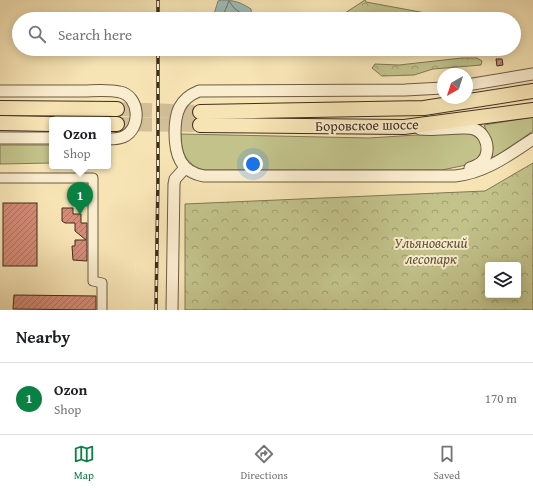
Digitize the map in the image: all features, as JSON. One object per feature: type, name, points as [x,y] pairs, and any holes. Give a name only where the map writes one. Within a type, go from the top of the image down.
[{"type":"main road","name":"Боровское шоссе","points":[[533,91],[424,108],[200,119],[404,127],[533,110]]},
{"type":"main road","points":[[0,108],[117,109]]},
{"type":"main road","points":[[0,123],[49,124]]},
{"type":"street","points":[[473,84],[533,74]]},
{"type":"street","points":[[437,88],[405,90],[199,91],[184,101],[178,109],[175,118],[175,150],[178,159],[185,168],[198,176],[208,177],[445,176],[466,175],[483,169],[505,158],[533,138]]},
{"type":"street","points":[[0,91],[104,91],[124,93],[130,97],[135,106],[135,123],[133,129],[124,137],[111,139]]},
{"type":"street","points":[[404,127],[425,130],[471,128],[482,135],[486,142],[487,150],[482,161],[476,166],[445,176]]},
{"type":"street","points":[[0,138],[49,138]]},
{"type":"street","points":[[172,310],[174,184],[185,168]]},
{"type":"street","points":[[0,178],[93,178],[93,281],[102,283],[102,310]]},
{"type":"green space","points":[[365,0],[366,2],[420,12],[347,12]]},
{"type":"green space","points":[[462,58],[477,58],[482,61],[481,65],[437,68],[414,75],[382,76],[372,68],[375,64],[399,65]]},
{"type":"green space","points":[[533,117],[533,131],[492,159],[493,146],[484,125]]},
{"type":"green space","points":[[464,132],[476,135],[482,144],[481,156],[471,164],[442,170],[204,170],[192,165],[188,161],[183,152],[181,134],[369,138]]},
{"type":"green space","points":[[0,145],[49,145],[49,163],[0,164]]},
{"type":"green space","name":"Ульяновский лесопарк","points":[[533,163],[533,310],[185,310],[185,204],[485,191]]},
{"type":"water","points":[[230,0],[237,2],[251,9],[251,12],[215,12],[218,1]]},
{"type":"building","points":[[496,59],[502,59],[503,65],[497,66]]},
{"type":"building","points":[[3,203],[37,203],[37,266],[3,266]]},
{"type":"building","points":[[62,208],[73,208],[73,214],[81,214],[81,223],[87,223],[87,261],[73,260],[72,246],[75,246],[75,240],[86,240],[75,231],[75,223],[65,223],[62,221]]},
{"type":"building","points":[[14,295],[96,296],[96,310],[13,309]]},
{"type":"tunnel","points":[[117,109],[200,112]]},
{"type":"tunnel","points":[[117,124],[200,125]]},
{"type":"railway","points":[[158,0],[158,12]]},
{"type":"railway","points":[[156,310],[158,56]]},
{"type":"place","name":"Ozon","points":[[80,215]]}]
